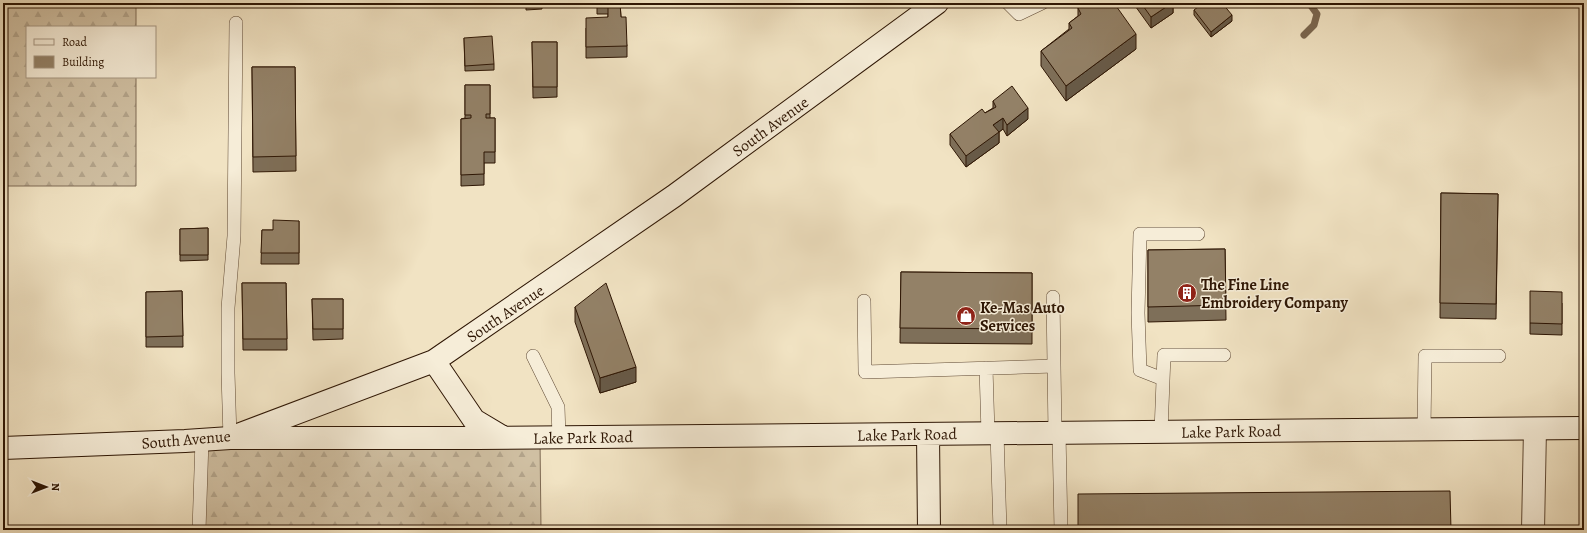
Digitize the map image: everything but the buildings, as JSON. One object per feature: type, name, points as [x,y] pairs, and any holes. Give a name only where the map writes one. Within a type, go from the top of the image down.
[{"type":"street","name":"South Avenue","points":[[3,448],[230,438],[434,361],[674,196],[937,3]]},
{"type":"street","points":[[434,361],[474,420],[504,438]]},
{"type":"street","name":"Lake Park Road","points":[[230,438],[504,438],[1584,428]]},
{"type":"street","points":[[1533,530],[1535,429]]},
{"type":"street","points":[[928,434],[929,530]]},
{"type":"lane","points":[[1008,3],[1018,14],[1042,3]]},
{"type":"lane","points":[[230,438],[228,308],[234,236],[236,23]]},
{"type":"lane","points":[[1163,379],[1140,370],[1138,313],[1140,234],[1198,234]]},
{"type":"lane","points":[[1053,297],[1054,366],[1061,530]]},
{"type":"lane","points":[[864,302],[865,372],[1054,366]]},
{"type":"lane","points":[[1161,432],[1164,355],[1224,355]]},
{"type":"lane","points":[[533,356],[558,407],[559,437]]},
{"type":"lane","points":[[1424,430],[1425,356],[1499,356]]},
{"type":"lane","points":[[986,368],[993,433],[1000,530]]},
{"type":"lane","points":[[199,530],[202,440]]},
{"type":"green space","points":[[3,3],[136,3],[136,26],[26,26],[26,78],[136,78],[136,186],[3,186]]},
{"type":"green space","points":[[540,438],[541,530],[203,530],[202,440]]},
{"type":"waterway","points":[[1304,35],[1314,25],[1317,14],[1309,3]]},
{"type":"place","name":"The Fine Line Embroidery Company","points":[[1187,293]]},
{"type":"place","name":"Ke-Mas Auto Services","points":[[966,316]]}]
